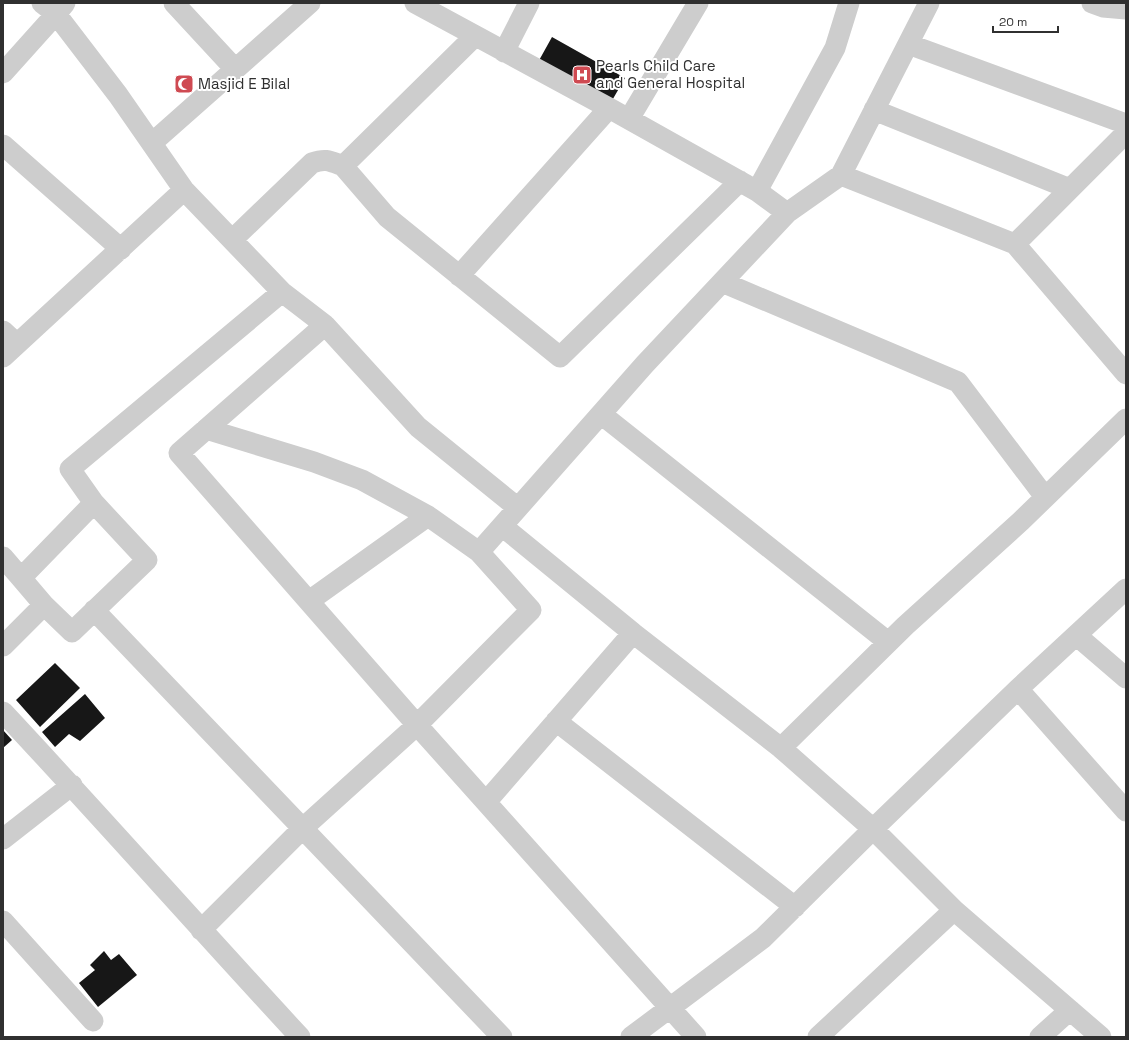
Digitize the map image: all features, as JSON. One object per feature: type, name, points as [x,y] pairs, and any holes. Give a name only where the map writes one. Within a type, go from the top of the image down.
[{"type":"street","points":[[174,3],[235,69]]},
{"type":"street","points":[[152,143],[310,3]]},
{"type":"street","points":[[415,3],[609,108],[748,186],[787,213]]},
{"type":"street","points":[[504,52],[529,3]]},
{"type":"street","points":[[629,119],[698,3]]},
{"type":"street","points":[[232,240],[312,163],[320,160],[327,160],[343,166],[387,217],[560,358],[748,186],[835,48],[849,3]]},
{"type":"street","points":[[479,552],[645,364],[787,213],[841,175],[929,3]]},
{"type":"street","points":[[1092,3],[1103,7],[1126,10]]},
{"type":"street","points":[[3,73],[55,7],[184,190],[282,292],[325,325],[418,427],[518,508]]},
{"type":"street","points":[[343,166],[475,36]]},
{"type":"street","points":[[908,44],[1126,124]]},
{"type":"street","points":[[459,276],[609,108]]},
{"type":"street","points":[[874,110],[1070,189]]},
{"type":"street","points":[[1015,244],[1126,133]]},
{"type":"street","points":[[3,145],[121,249]]},
{"type":"street","points":[[841,175],[1015,244],[1126,374]]},
{"type":"street","points":[[8,344],[121,249],[184,190]]},
{"type":"street","points":[[722,282],[958,382],[1045,497]]},
{"type":"street","points":[[3,557],[44,605],[72,632],[147,560],[94,503],[70,469],[282,292]]},
{"type":"street","points":[[325,325],[179,453],[417,725],[696,1037]]},
{"type":"street","points":[[601,414],[888,642]]},
{"type":"street","points":[[781,748],[888,642],[1045,497],[1126,418]]},
{"type":"street","points":[[201,930],[303,828],[417,725],[531,610],[479,552],[428,516],[376,487],[350,475],[314,462],[206,429]]},
{"type":"street","points":[[21,578],[94,503]]},
{"type":"street","points":[[310,602],[428,516]]},
{"type":"street","points":[[502,526],[633,633],[781,748],[873,829],[954,910],[1101,1037]]},
{"type":"street","points":[[632,1037],[763,938],[1018,689],[1126,589]]},
{"type":"street","points":[[3,646],[44,605]]},
{"type":"street","points":[[94,610],[502,1037]]},
{"type":"street","points":[[486,802],[633,633]]},
{"type":"street","points":[[1076,635],[1126,678]]},
{"type":"street","points":[[1018,689],[1126,811]]},
{"type":"street","points":[[3,712],[72,785],[201,930],[300,1037]]},
{"type":"street","points":[[556,721],[795,907]]},
{"type":"street","points":[[3,839],[72,785]]},
{"type":"street","points":[[818,1037],[954,910]]},
{"type":"street","points":[[3,921],[93,1021]]},
{"type":"street","points":[[1040,1037],[1070,1010]]},
{"type":"building","points":[[552,37],[625,78],[610,104],[537,64]]},
{"type":"building","points":[[55,663],[80,688],[40,727],[16,700]]},
{"type":"building","points":[[85,694],[105,718],[80,741],[69,734],[55,747],[42,732]]},
{"type":"building","points":[[3,730],[12,740],[3,748]]},
{"type":"building","points":[[104,951],[111,960],[119,954],[137,975],[98,1007],[79,983],[95,970],[90,965]]},
{"type":"place","name":"Pearls Child Care and General Hospital","points":[[582,75]]},
{"type":"place","name":"Masjid E Bilal","points":[[184,84]]}]
